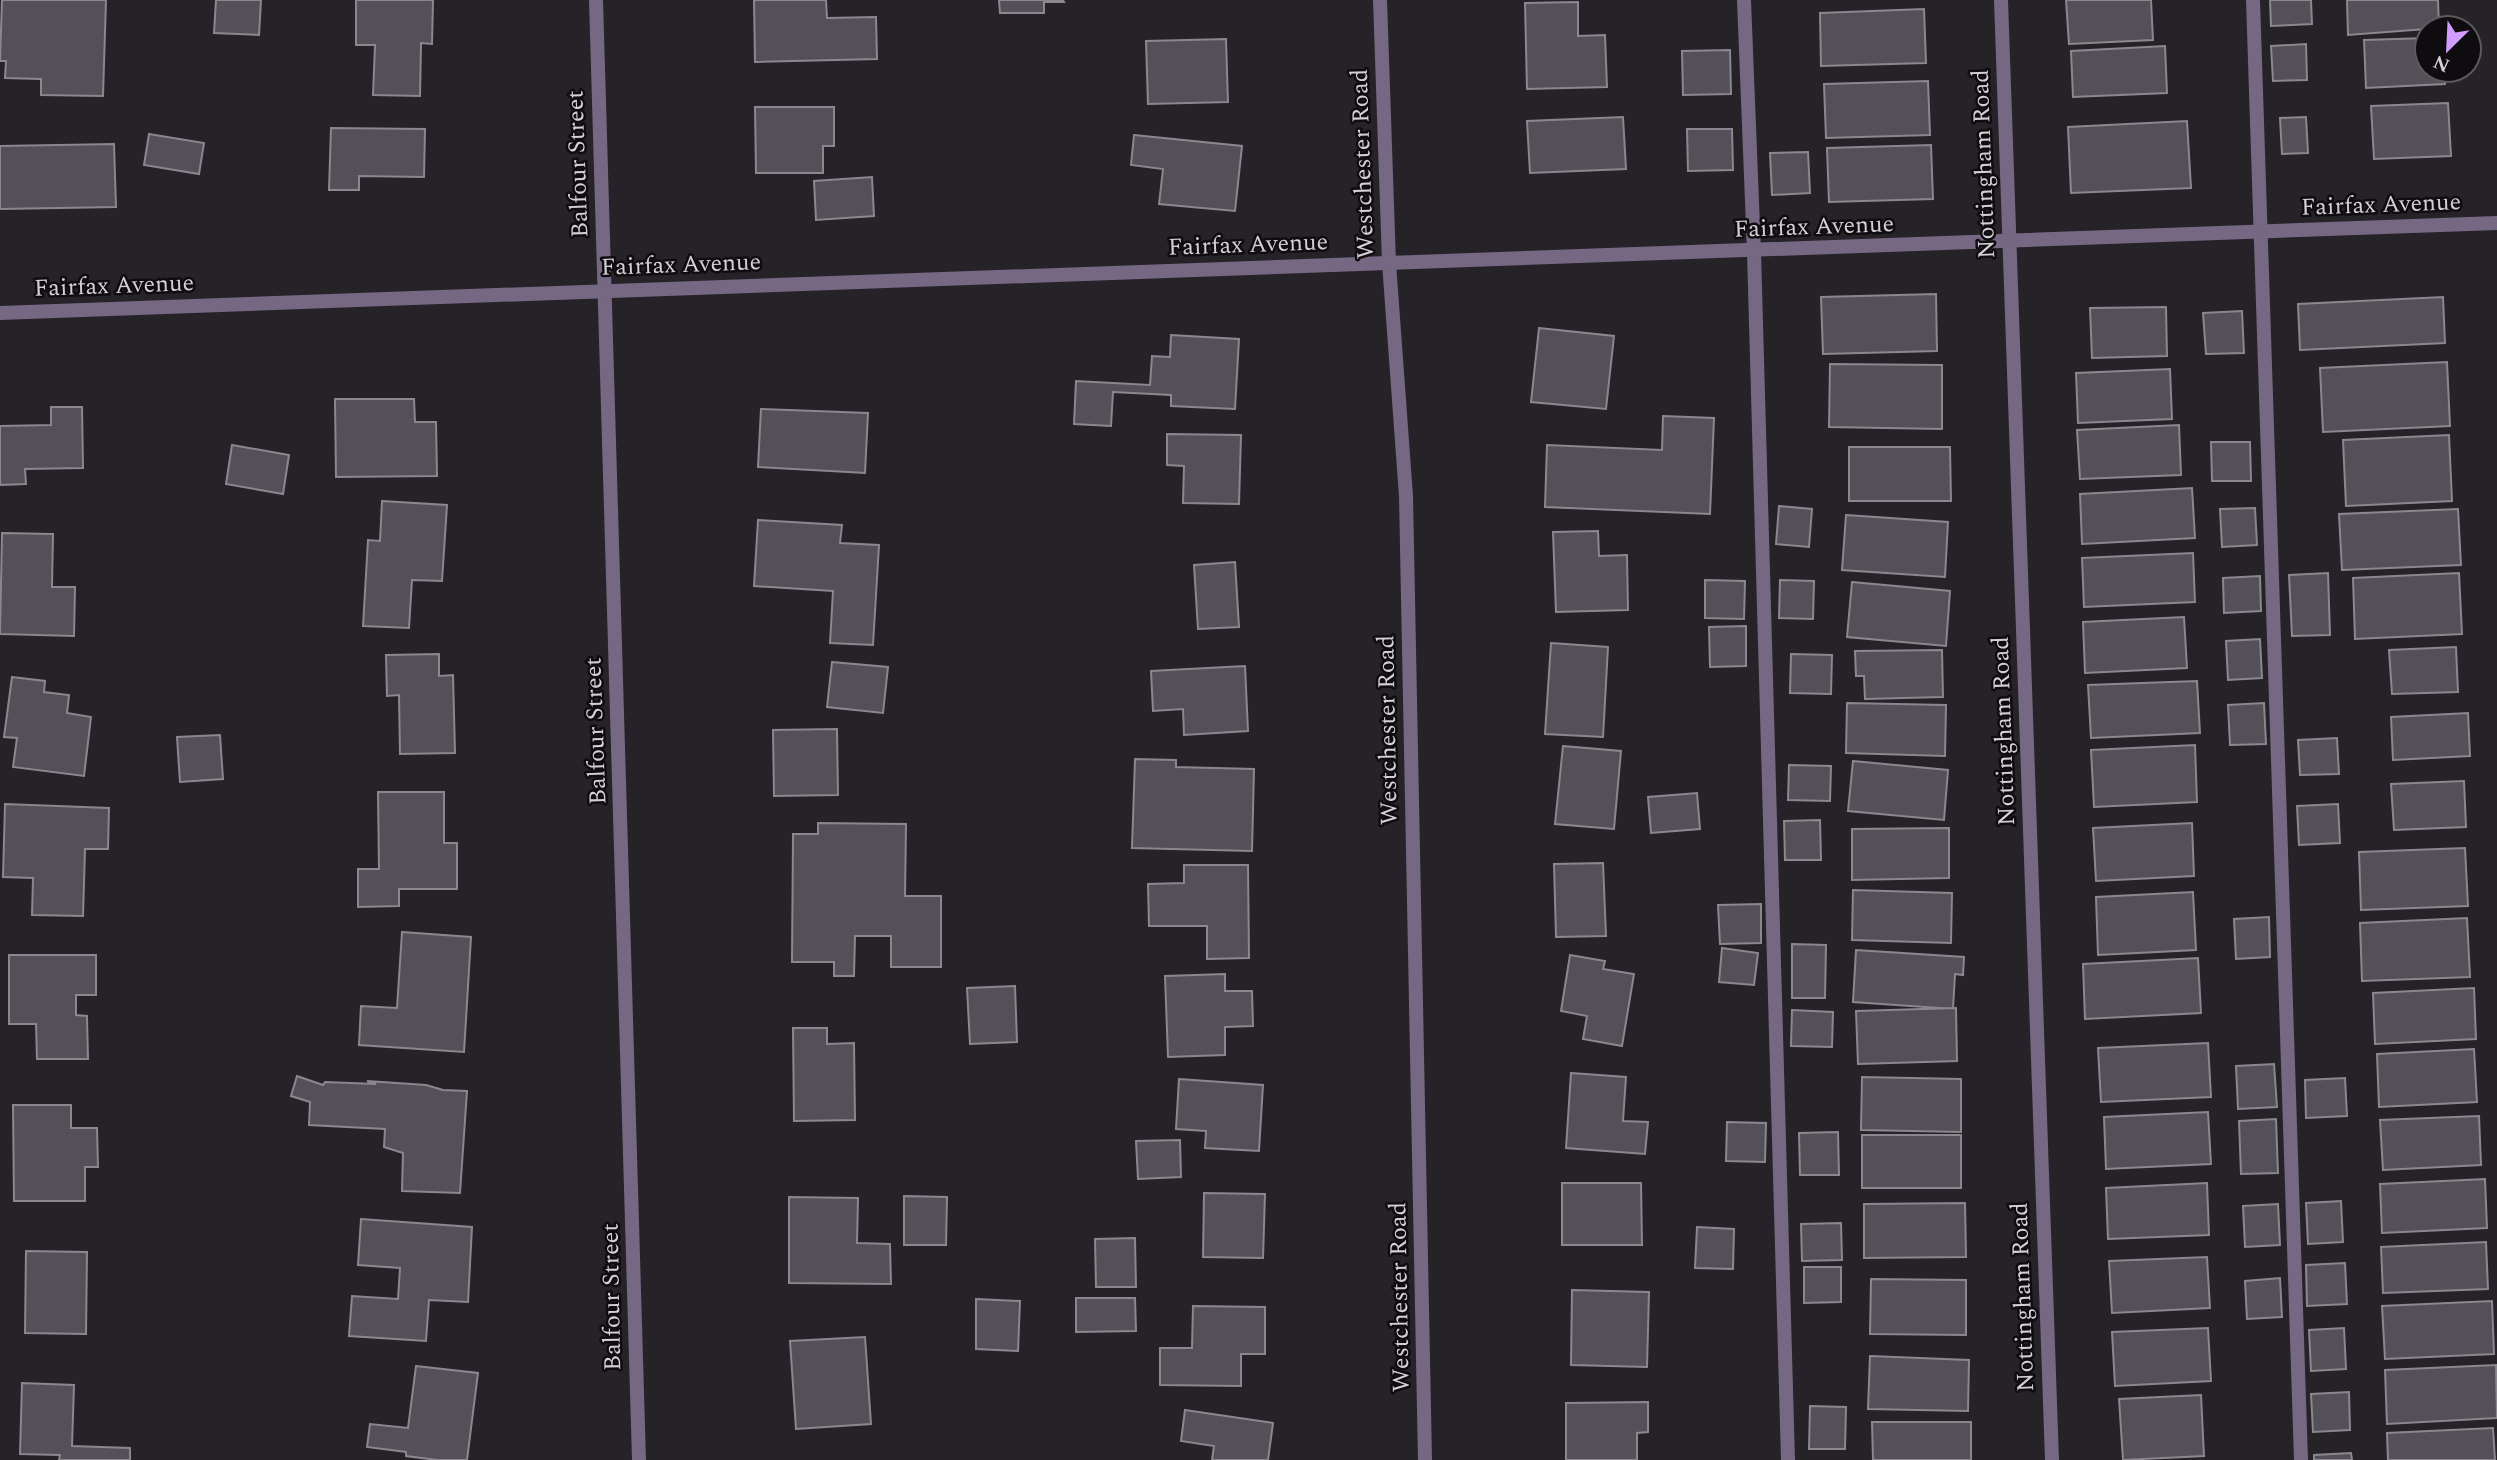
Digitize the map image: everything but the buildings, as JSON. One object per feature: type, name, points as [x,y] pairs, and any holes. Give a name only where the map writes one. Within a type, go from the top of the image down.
[{"type":"street","name":"Balfour Street","points":[[596,0],[639,1460]]},
{"type":"street","name":"Westchester Road","points":[[1380,0],[1389,263],[1406,496],[1426,1460]]},
{"type":"street","points":[[1744,0],[1754,252],[1788,1460]]},
{"type":"street","name":"Nottingham Road","points":[[2001,0],[2052,1460]]},
{"type":"street","points":[[2253,0],[2301,1460]]},
{"type":"street","name":"Fairfax Avenue","points":[[0,313],[2010,243],[2497,223]]}]
